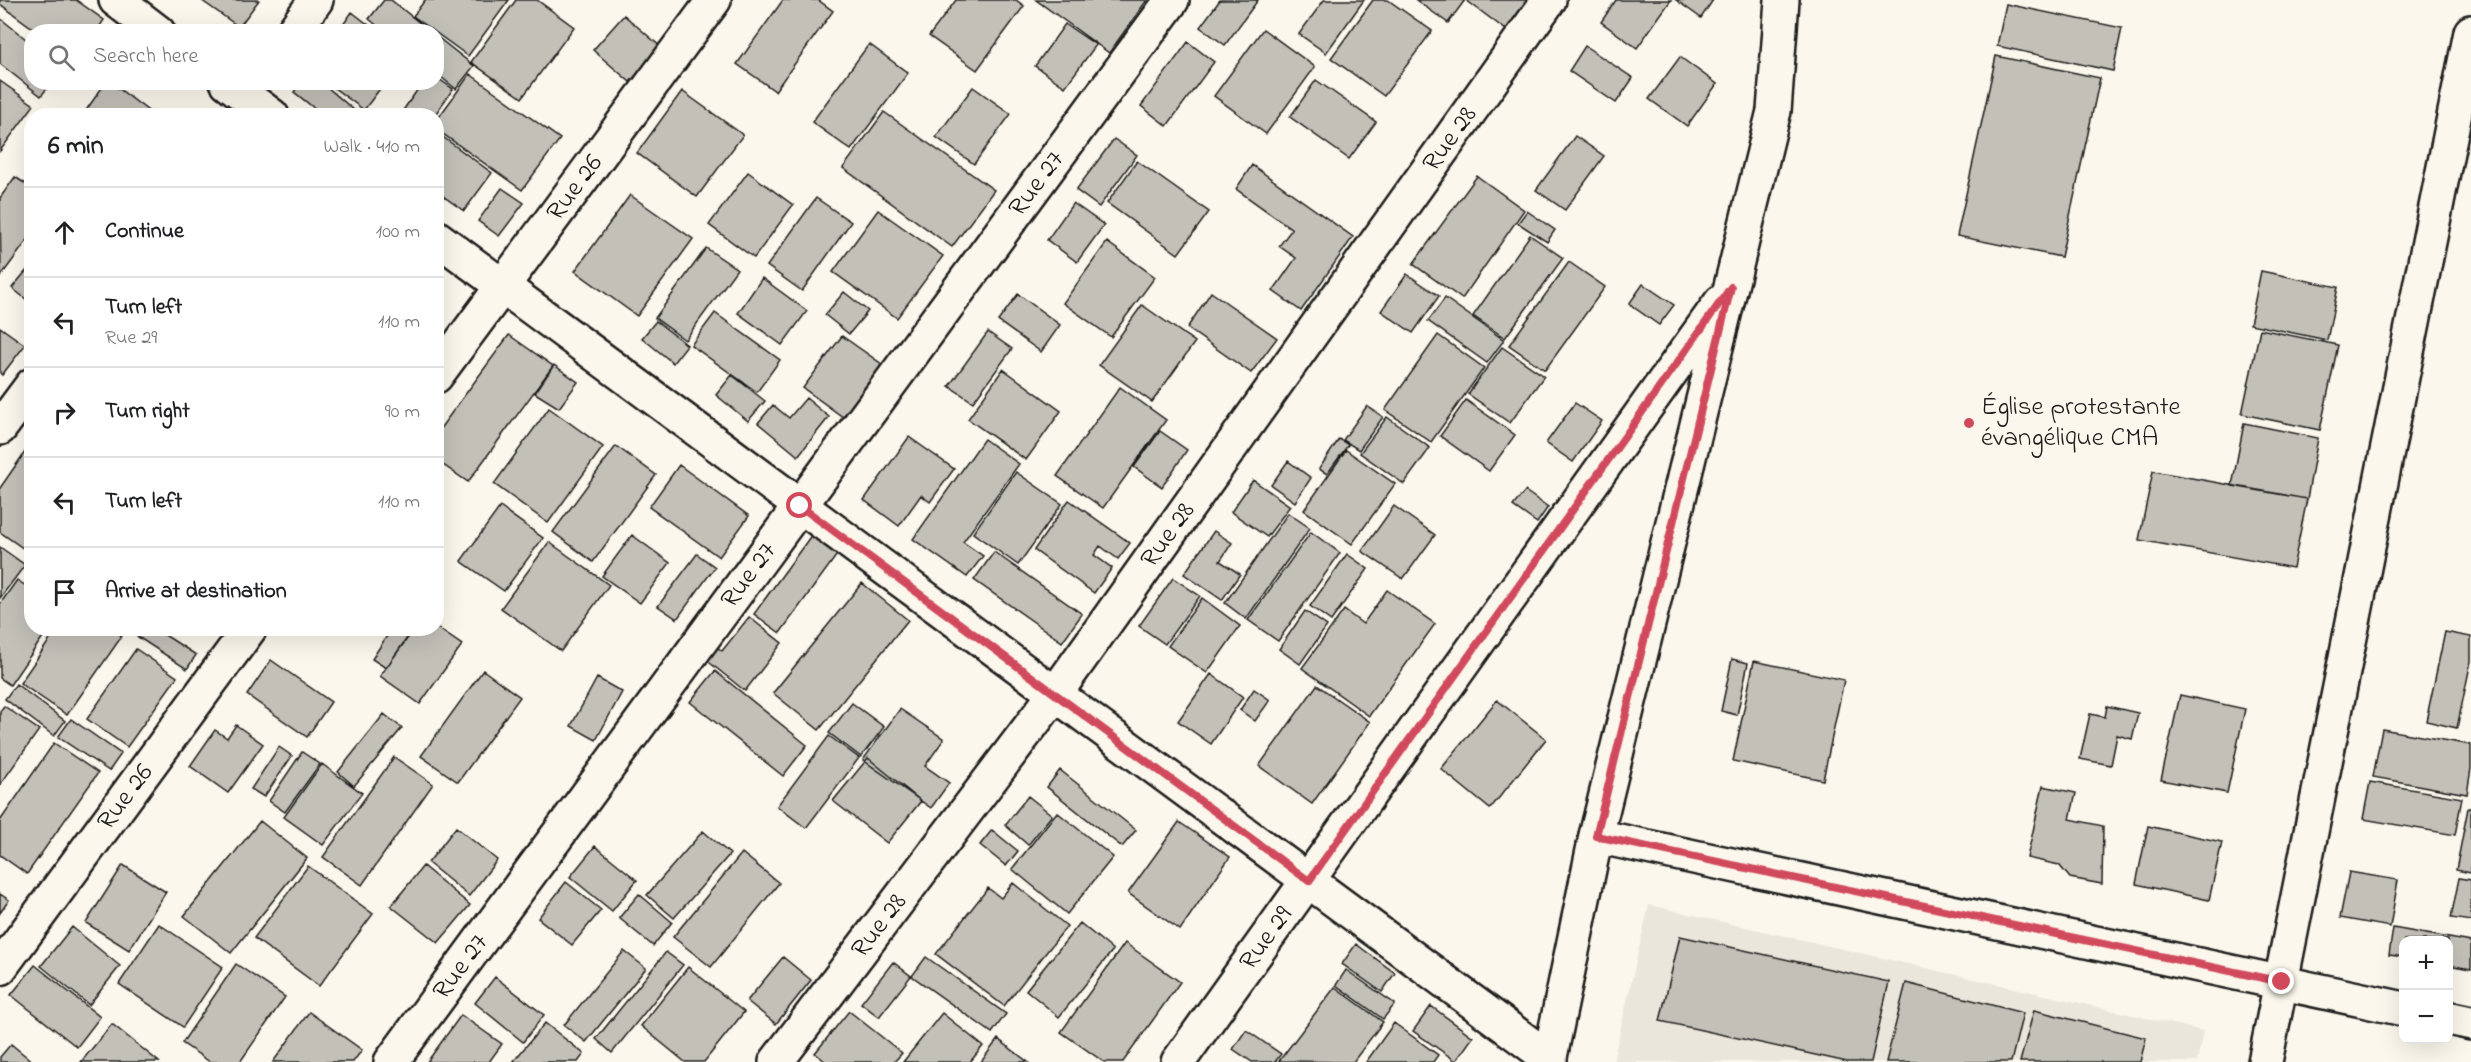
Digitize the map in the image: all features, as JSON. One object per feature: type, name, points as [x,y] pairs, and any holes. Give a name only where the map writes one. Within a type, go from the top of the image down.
[{"type":"street","points":[[116,0],[148,24]]},
{"type":"street","points":[[299,24],[316,0]]},
{"type":"street","name":"Rue 26","points":[[444,365],[714,0]]},
{"type":"street","name":"Rue 27","points":[[391,1062],[1172,0]]},
{"type":"street","name":"Rue 28","points":[[776,1062],[1055,694],[1549,0]]},
{"type":"street","points":[[444,243],[1549,1060],[1596,836],[1774,111],[1782,0]]},
{"type":"street","points":[[2265,1062],[2471,32]]},
{"type":"street","points":[[240,94],[260,108]]},
{"type":"street","name":"Rue 29","points":[[1178,1062],[1731,287]]},
{"type":"street","points":[[0,428],[24,396]]},
{"type":"street","name":"Rue 26","points":[[0,968],[244,636]]},
{"type":"street","points":[[1596,836],[2399,1007]]},
{"type":"street","points":[[2453,1019],[2471,1023]]},
{"type":"shaded area","points":[[1649,905],[2203,1031],[2197,1062],[1613,1062]]},
{"type":"building","points":[[0,0],[76,0],[104,20],[101,24],[27,24],[0,4]]},
{"type":"building","points":[[201,0],[259,0],[241,24],[235,24]]},
{"type":"building","points":[[384,0],[391,0],[421,24],[375,24],[369,19]]},
{"type":"building","points":[[425,0],[509,0],[468,56],[444,39],[444,24],[424,24],[413,16]]},
{"type":"building","points":[[516,0],[537,0],[574,27],[522,98],[471,62]]},
{"type":"building","points":[[783,0],[818,0],[833,11],[775,91],[737,64]]},
{"type":"building","points":[[956,0],[1016,0],[1024,6],[977,70],[929,36]]},
{"type":"building","points":[[1036,0],[1147,0],[1109,53]]},
{"type":"building","points":[[1220,0],[1258,0],[1225,45],[1200,27]]},
{"type":"building","points":[[1324,0],[1364,0],[1326,53],[1299,34]]},
{"type":"building","points":[[1373,0],[1388,0],[1432,31],[1384,96],[1331,58]]},
{"type":"building","points":[[1416,0],[1465,0],[1448,23]]},
{"type":"building","points":[[1466,0],[1528,0],[1506,30]]},
{"type":"building","points":[[1616,0],[1671,0],[1637,48],[1601,22]]},
{"type":"building","points":[[1676,0],[1713,0],[1701,18]]},
{"type":"building","points":[[2006,4],[2122,28],[2113,71],[1997,46]]},
{"type":"building","points":[[352,12],[368,24],[344,24]]},
{"type":"building","points":[[624,15],[661,47],[630,82],[593,50]]},
{"type":"building","points":[[0,18],[24,38],[24,83],[0,64]]},
{"type":"building","points":[[1065,24],[1096,45],[1065,87],[1035,66]]},
{"type":"building","points":[[1263,29],[1315,67],[1266,134],[1214,96]]},
{"type":"building","points":[[444,42],[474,66],[456,89],[444,79]]},
{"type":"building","points":[[1188,42],[1214,62],[1167,126],[1141,106]]},
{"type":"building","points":[[869,44],[908,73],[851,150],[812,122]]},
{"type":"building","points":[[1585,46],[1633,78],[1616,103],[1569,71]]},
{"type":"building","points":[[1996,56],[2100,78],[2061,257],[1957,236]]},
{"type":"building","points":[[1680,57],[1717,84],[1687,126],[1649,99]]},
{"type":"building","points":[[470,74],[560,139],[522,190],[444,135],[444,110]]},
{"type":"building","points":[[1316,80],[1376,122],[1349,159],[1290,117]]},
{"type":"building","points":[[0,81],[34,105],[32,108],[24,108],[24,119],[0,151]]},
{"type":"building","points":[[444,83],[453,89],[440,108],[405,108],[417,90],[444,90]]},
{"type":"building","points":[[973,87],[1011,114],[974,164],[936,137]]},
{"type":"building","points":[[33,90],[46,90],[41,96]]},
{"type":"building","points":[[100,90],[121,90],[144,108],[88,108]]},
{"type":"building","points":[[295,90],[330,90],[352,108],[314,108],[294,92]]},
{"type":"building","points":[[337,90],[379,90],[366,108],[361,108]]},
{"type":"building","points":[[682,91],[743,135],[697,197],[637,153]]},
{"type":"building","points":[[884,112],[994,190],[952,247],[843,168]]},
{"type":"building","points":[[1575,136],[1604,156],[1565,210],[1536,190]]},
{"type":"building","points":[[444,138],[492,173],[464,211],[444,197]]},
{"type":"building","points":[[1114,139],[1137,155],[1099,207],[1076,190]]},
{"type":"building","points":[[1137,161],[1209,212],[1178,254],[1107,203]]},
{"type":"building","points":[[1252,165],[1353,237],[1301,311],[1273,291],[1296,258],[1279,246],[1292,229],[1236,189]]},
{"type":"building","points":[[748,172],[793,205],[754,258],[709,225]]},
{"type":"building","points":[[1477,176],[1524,210],[1462,299],[1413,264]]},
{"type":"building","points":[[15,177],[24,183],[24,245],[1,276],[0,198]]},
{"type":"building","points":[[502,188],[524,203],[499,236],[478,221]]},
{"type":"building","points":[[630,195],[693,239],[637,316],[575,271]]},
{"type":"building","points":[[816,198],[851,222],[802,291],[767,266]]},
{"type":"building","points":[[1073,203],[1104,225],[1077,262],[1047,240]]},
{"type":"building","points":[[878,210],[943,256],[897,318],[833,272]]},
{"type":"building","points":[[1527,211],[1555,230],[1547,242],[1518,223]]},
{"type":"building","points":[[1530,235],[1563,258],[1505,338],[1473,316]]},
{"type":"building","points":[[1107,242],[1155,277],[1111,337],[1063,303]]},
{"type":"building","points":[[706,248],[737,269],[685,340],[655,318]]},
{"type":"building","points":[[1569,262],[1605,287],[1545,370],[1509,345]]},
{"type":"building","points":[[2261,271],[2338,287],[2327,340],[2250,324]]},
{"type":"building","points":[[24,274],[24,298],[12,288]]},
{"type":"building","points":[[1407,274],[1439,296],[1413,333],[1381,311]]},
{"type":"building","points":[[762,278],[807,311],[782,345],[738,313]]},
{"type":"building","points":[[1643,284],[1674,305],[1659,325],[1629,304]]},
{"type":"building","points":[[844,292],[868,311],[849,334],[825,315]]},
{"type":"building","points":[[1211,292],[1277,338],[1251,373],[1187,328]]},
{"type":"building","points":[[1018,294],[1060,325],[1041,352],[998,321]]},
{"type":"building","points":[[1445,298],[1504,340],[1487,363],[1428,321]]},
{"type":"building","points":[[1142,305],[1195,342],[1152,402],[1099,365]]},
{"type":"building","points":[[715,313],[780,360],[757,392],[691,345]]},
{"type":"building","points":[[656,321],[687,345],[673,363],[642,338]]},
{"type":"building","points":[[0,327],[24,346],[2,375],[0,373]]},
{"type":"building","points":[[2260,329],[2338,345],[2320,430],[2242,414]]},
{"type":"building","points":[[988,332],[1012,349],[973,402],[949,386]]},
{"type":"building","points":[[509,335],[553,366],[468,482],[444,466],[444,423]]},
{"type":"building","points":[[1438,335],[1484,368],[1431,442],[1385,410]]},
{"type":"building","points":[[842,336],[886,367],[847,420],[803,388]]},
{"type":"building","points":[[1502,347],[1544,376],[1510,423],[1468,394]]},
{"type":"building","points":[[554,365],[578,382],[559,408],[535,393]]},
{"type":"building","points":[[1003,369],[1061,411],[1026,460],[968,419]]},
{"type":"building","points":[[732,375],[765,401],[748,421],[716,395]]},
{"type":"building","points":[[1120,387],[1166,420],[1103,508],[1057,476]]},
{"type":"building","points":[[806,398],[829,417],[798,456],[758,423],[773,405],[789,418]]},
{"type":"building","points":[[1466,400],[1515,435],[1489,471],[1440,436]]},
{"type":"building","points":[[1575,403],[1602,421],[1573,462],[1546,443]]},
{"type":"building","points":[[1367,406],[1383,417],[1359,450],[1343,440]]},
{"type":"building","points":[[549,408],[603,447],[548,523],[494,484]]},
{"type":"building","points":[[1387,417],[1430,448],[1404,484],[1360,453]]},
{"type":"building","points":[[2244,423],[2318,438],[2307,499],[2232,486]]},
{"type":"building","points":[[1160,431],[1187,450],[1162,487],[1134,467]]},
{"type":"building","points":[[909,437],[954,469],[930,502],[921,495],[899,526],[864,500]]},
{"type":"building","points":[[984,439],[1019,464],[963,542],[983,556],[967,577],[913,539]]},
{"type":"building","points":[[1339,439],[1348,445],[1327,474],[1319,469]]},
{"type":"building","points":[[616,446],[656,475],[593,562],[553,532]]},
{"type":"building","points":[[1346,450],[1395,484],[1352,544],[1304,510]]},
{"type":"building","points":[[24,454],[24,549],[0,532],[0,488]]},
{"type":"building","points":[[1288,461],[1311,478],[1295,502],[1271,485]]},
{"type":"building","points":[[679,465],[749,516],[719,557],[649,507]]},
{"type":"building","points":[[2153,471],[2307,499],[2293,568],[2139,540]]},
{"type":"building","points":[[1016,472],[1062,504],[1018,565],[973,533]]},
{"type":"building","points":[[1253,480],[1290,506],[1267,537],[1231,512]]},
{"type":"building","points":[[1525,491],[1548,507],[1537,523],[1513,506]]},
{"type":"building","points":[[1069,500],[1130,543],[1118,559],[1100,546],[1094,555],[1112,568],[1094,593],[1034,550]]},
{"type":"building","points":[[1394,506],[1435,535],[1403,579],[1362,551]]},
{"type":"building","points":[[500,507],[543,538],[504,591],[461,561]]},
{"type":"building","points":[[1288,513],[1310,528],[1246,619],[1225,603]]},
{"type":"building","points":[[815,530],[842,548],[780,633],[754,614]]},
{"type":"building","points":[[1214,531],[1232,543],[1220,561],[1240,574],[1222,600],[1184,574]]},
{"type":"building","points":[[1311,532],[1340,553],[1278,641],[1248,620]]},
{"type":"building","points":[[632,535],[670,563],[640,603],[602,576]]},
{"type":"building","points":[[549,542],[609,585],[561,651],[501,608]]},
{"type":"building","points":[[0,547],[24,566],[0,598]]},
{"type":"building","points":[[994,552],[1082,614],[1062,642],[974,580]]},
{"type":"building","points":[[697,554],[715,567],[677,619],[658,606]]},
{"type":"building","points":[[1347,554],[1368,569],[1331,621],[1310,606]]},
{"type":"building","points":[[1173,578],[1200,596],[1165,644],[1139,626]]},
{"type":"building","points":[[17,580],[24,585],[24,636],[44,636],[10,685],[0,678],[0,604]]},
{"type":"building","points":[[862,583],[908,620],[819,730],[773,693]]},
{"type":"building","points":[[1387,590],[1435,624],[1369,716],[1302,668],[1344,610],[1363,624]]},
{"type":"building","points":[[1202,598],[1240,626],[1207,673],[1168,646]]},
{"type":"building","points":[[1305,611],[1327,626],[1300,664],[1279,649]]},
{"type":"building","points":[[749,617],[782,643],[745,691],[700,655],[711,642],[722,651]]},
{"type":"building","points":[[2445,632],[2471,637],[2471,661],[2457,728],[2426,721]]},
{"type":"building","points":[[444,633],[462,645],[420,704],[380,676],[409,636],[444,636]]},
{"type":"building","points":[[52,636],[122,636],[67,715],[20,683]]},
{"type":"building","points":[[136,636],[166,636],[196,655],[187,669]]},
{"type":"building","points":[[387,636],[408,636],[386,668],[372,659]]},
{"type":"building","points":[[136,649],[177,677],[127,747],[87,719]]},
{"type":"building","points":[[1732,659],[1748,663],[1737,715],[1721,711]]},
{"type":"building","points":[[271,660],[331,702],[307,737],[247,695]]},
{"type":"building","points":[[1754,661],[1844,680],[1823,780],[1733,761]]},
{"type":"building","points":[[483,670],[520,697],[458,782],[421,756]]},
{"type":"building","points":[[715,671],[807,745],[783,776],[690,702]]},
{"type":"building","points":[[1211,674],[1243,697],[1211,744],[1178,721]]},
{"type":"building","points":[[597,678],[622,692],[596,740],[571,726]]},
{"type":"building","points":[[16,684],[65,721],[54,736],[5,699]]},
{"type":"building","points":[[1317,685],[1370,722],[1312,804],[1259,766]]},
{"type":"building","points":[[1254,689],[1270,700],[1255,721],[1240,710]]},
{"type":"building","points":[[2180,695],[2245,709],[2227,793],[2161,780]]},
{"type":"building","points":[[1497,700],[1546,739],[1490,809],[1441,769]]},
{"type":"building","points":[[852,703],[884,727],[861,757],[829,733]]},
{"type":"building","points":[[4,706],[39,730],[0,785],[0,711]]},
{"type":"building","points":[[2107,706],[2138,713],[2132,739],[2117,735],[2111,765],[2080,759],[2090,714],[2105,717]]},
{"type":"building","points":[[900,709],[944,739],[925,766],[949,783],[931,808],[863,760]]},
{"type":"building","points":[[384,714],[402,728],[354,786],[338,772]]},
{"type":"building","points":[[71,719],[121,754],[109,771],[58,737]]},
{"type":"building","points":[[236,725],[263,744],[228,793],[190,766],[215,730],[227,738]]},
{"type":"building","points":[[2382,729],[2471,745],[2471,768],[2467,794],[2373,777]]},
{"type":"building","points":[[829,736],[859,758],[806,828],[777,806]]},
{"type":"building","points":[[54,743],[98,773],[27,874],[0,855],[0,821]]},
{"type":"building","points":[[279,747],[292,756],[264,797],[251,789]]},
{"type":"building","points":[[302,752],[320,764],[285,812],[269,801]]},
{"type":"building","points":[[394,757],[433,784],[362,885],[323,857]]},
{"type":"building","points":[[868,758],[921,801],[887,843],[833,801]]},
{"type":"building","points":[[322,764],[362,793],[323,845],[284,817]]},
{"type":"building","points":[[1060,770],[1136,830],[1122,847],[1047,787]]},
{"type":"building","points":[[2370,782],[2462,798],[2455,835],[2363,819]]},
{"type":"building","points":[[2043,786],[2076,793],[2070,819],[2103,826],[2102,884],[2070,878],[2059,865],[2027,858]]},
{"type":"building","points":[[1028,796],[1052,815],[1028,845],[1005,825]]},
{"type":"building","points":[[2468,808],[2471,808],[2471,873],[2456,870]]},
{"type":"building","points":[[1057,812],[1113,857],[1067,914],[1012,869]]},
{"type":"building","points":[[260,821],[307,858],[231,953],[184,916]]},
{"type":"building","points":[[1179,822],[1230,857],[1180,930],[1128,893]]},
{"type":"building","points":[[2148,826],[2222,842],[2209,900],[2136,884]]},
{"type":"building","points":[[456,827],[497,860],[469,896],[428,863]]},
{"type":"building","points":[[992,830],[1018,851],[1006,866],[980,845]]},
{"type":"building","points":[[703,831],[730,854],[674,918],[647,895]]},
{"type":"building","points":[[595,846],[637,880],[612,911],[570,877]]},
{"type":"building","points":[[742,853],[779,883],[711,967],[673,937]]},
{"type":"building","points":[[123,865],[166,892],[129,950],[86,923]]},
{"type":"building","points":[[308,866],[373,914],[319,986],[254,938]]},
{"type":"building","points":[[423,866],[470,905],[438,943],[391,906]]},
{"type":"building","points":[[2349,872],[2398,880],[2390,927],[2340,918]]},
{"type":"building","points":[[2459,878],[2471,880],[2471,921],[2451,918]]},
{"type":"building","points":[[566,882],[601,910],[572,945],[538,918]]},
{"type":"building","points":[[1013,883],[1067,926],[1004,1006],[936,954],[988,888],[1001,898]]},
{"type":"building","points":[[0,894],[9,900],[0,913]]},
{"type":"building","points":[[639,894],[672,922],[653,946],[619,918]]},
{"type":"building","points":[[1080,923],[1113,950],[1059,1017],[1026,990]]},
{"type":"building","points":[[159,924],[223,967],[183,1027],[119,984]]},
{"type":"building","points":[[72,927],[120,966],[89,1005],[41,966]]},
{"type":"building","points":[[2393,928],[2438,936],[2399,936],[2399,956],[2389,955]]},
{"type":"building","points":[[1680,936],[1889,982],[1871,1062],[1847,1062],[1660,1021]]},
{"type":"building","points":[[2453,939],[2471,942],[2471,969],[2453,966]]},
{"type":"building","points":[[1125,943],[1180,982],[1123,1062],[1104,1062],[1061,1032]]},
{"type":"building","points":[[1356,944],[1395,973],[1382,992],[1342,964]]},
{"type":"building","points":[[624,951],[646,968],[586,1042],[564,1025]]},
{"type":"building","points":[[666,952],[683,965],[612,1053],[596,1039]]},
{"type":"building","points":[[783,957],[811,980],[776,1024],[747,1001]]},
{"type":"building","points":[[926,957],[1006,1014],[992,1033],[912,976]]},
{"type":"building","points":[[893,962],[911,976],[879,1017],[861,1003]]},
{"type":"building","points":[[236,964],[285,997],[240,1062],[210,1062],[182,1043]]},
{"type":"building","points":[[35,965],[100,1017],[77,1047],[11,995]]},
{"type":"building","points":[[688,967],[744,1012],[704,1062],[685,1062],[641,1026]]},
{"type":"building","points":[[1346,970],[1395,1004],[1383,1019],[1336,985]]},
{"type":"building","points":[[495,977],[544,1015],[523,1042],[475,1003]]},
{"type":"building","points":[[1906,983],[2023,1013],[2011,1062],[1886,1062]]},
{"type":"building","points":[[1335,987],[1383,1022],[1353,1062],[1279,1061]]},
{"type":"building","points":[[1431,1006],[1473,1037],[1456,1061],[1413,1031]]},
{"type":"building","points":[[2034,1010],[2146,1038],[2140,1062],[2020,1062]]},
{"type":"building","points":[[849,1011],[902,1053],[894,1062],[826,1062],[815,1053]]},
{"type":"building","points":[[309,1012],[362,1050],[353,1062],[273,1062]]},
{"type":"building","points":[[942,1013],[983,1046],[970,1062],[903,1062]]},
{"type":"building","points":[[461,1015],[502,1044],[489,1062],[427,1062]]},
{"type":"building","points":[[545,1023],[584,1054],[578,1062],[513,1062]]},
{"type":"building","points":[[1394,1023],[1438,1055],[1433,1062],[1366,1062]]},
{"type":"building","points":[[112,1024],[159,1062],[81,1062]]},
{"type":"building","points":[[1246,1030],[1281,1054],[1275,1062],[1252,1062],[1233,1049]]},
{"type":"building","points":[[998,1039],[1028,1062],[981,1062]]},
{"type":"building","points":[[11,1044],[33,1062],[0,1062],[0,1057]]},
{"type":"place","name":"Église protestante évangélique CMA","points":[[1969,423]]},
{"type":"route","points":[[800,506],[1309,881],[1731,287],[1596,836],[2282,982]]}]
